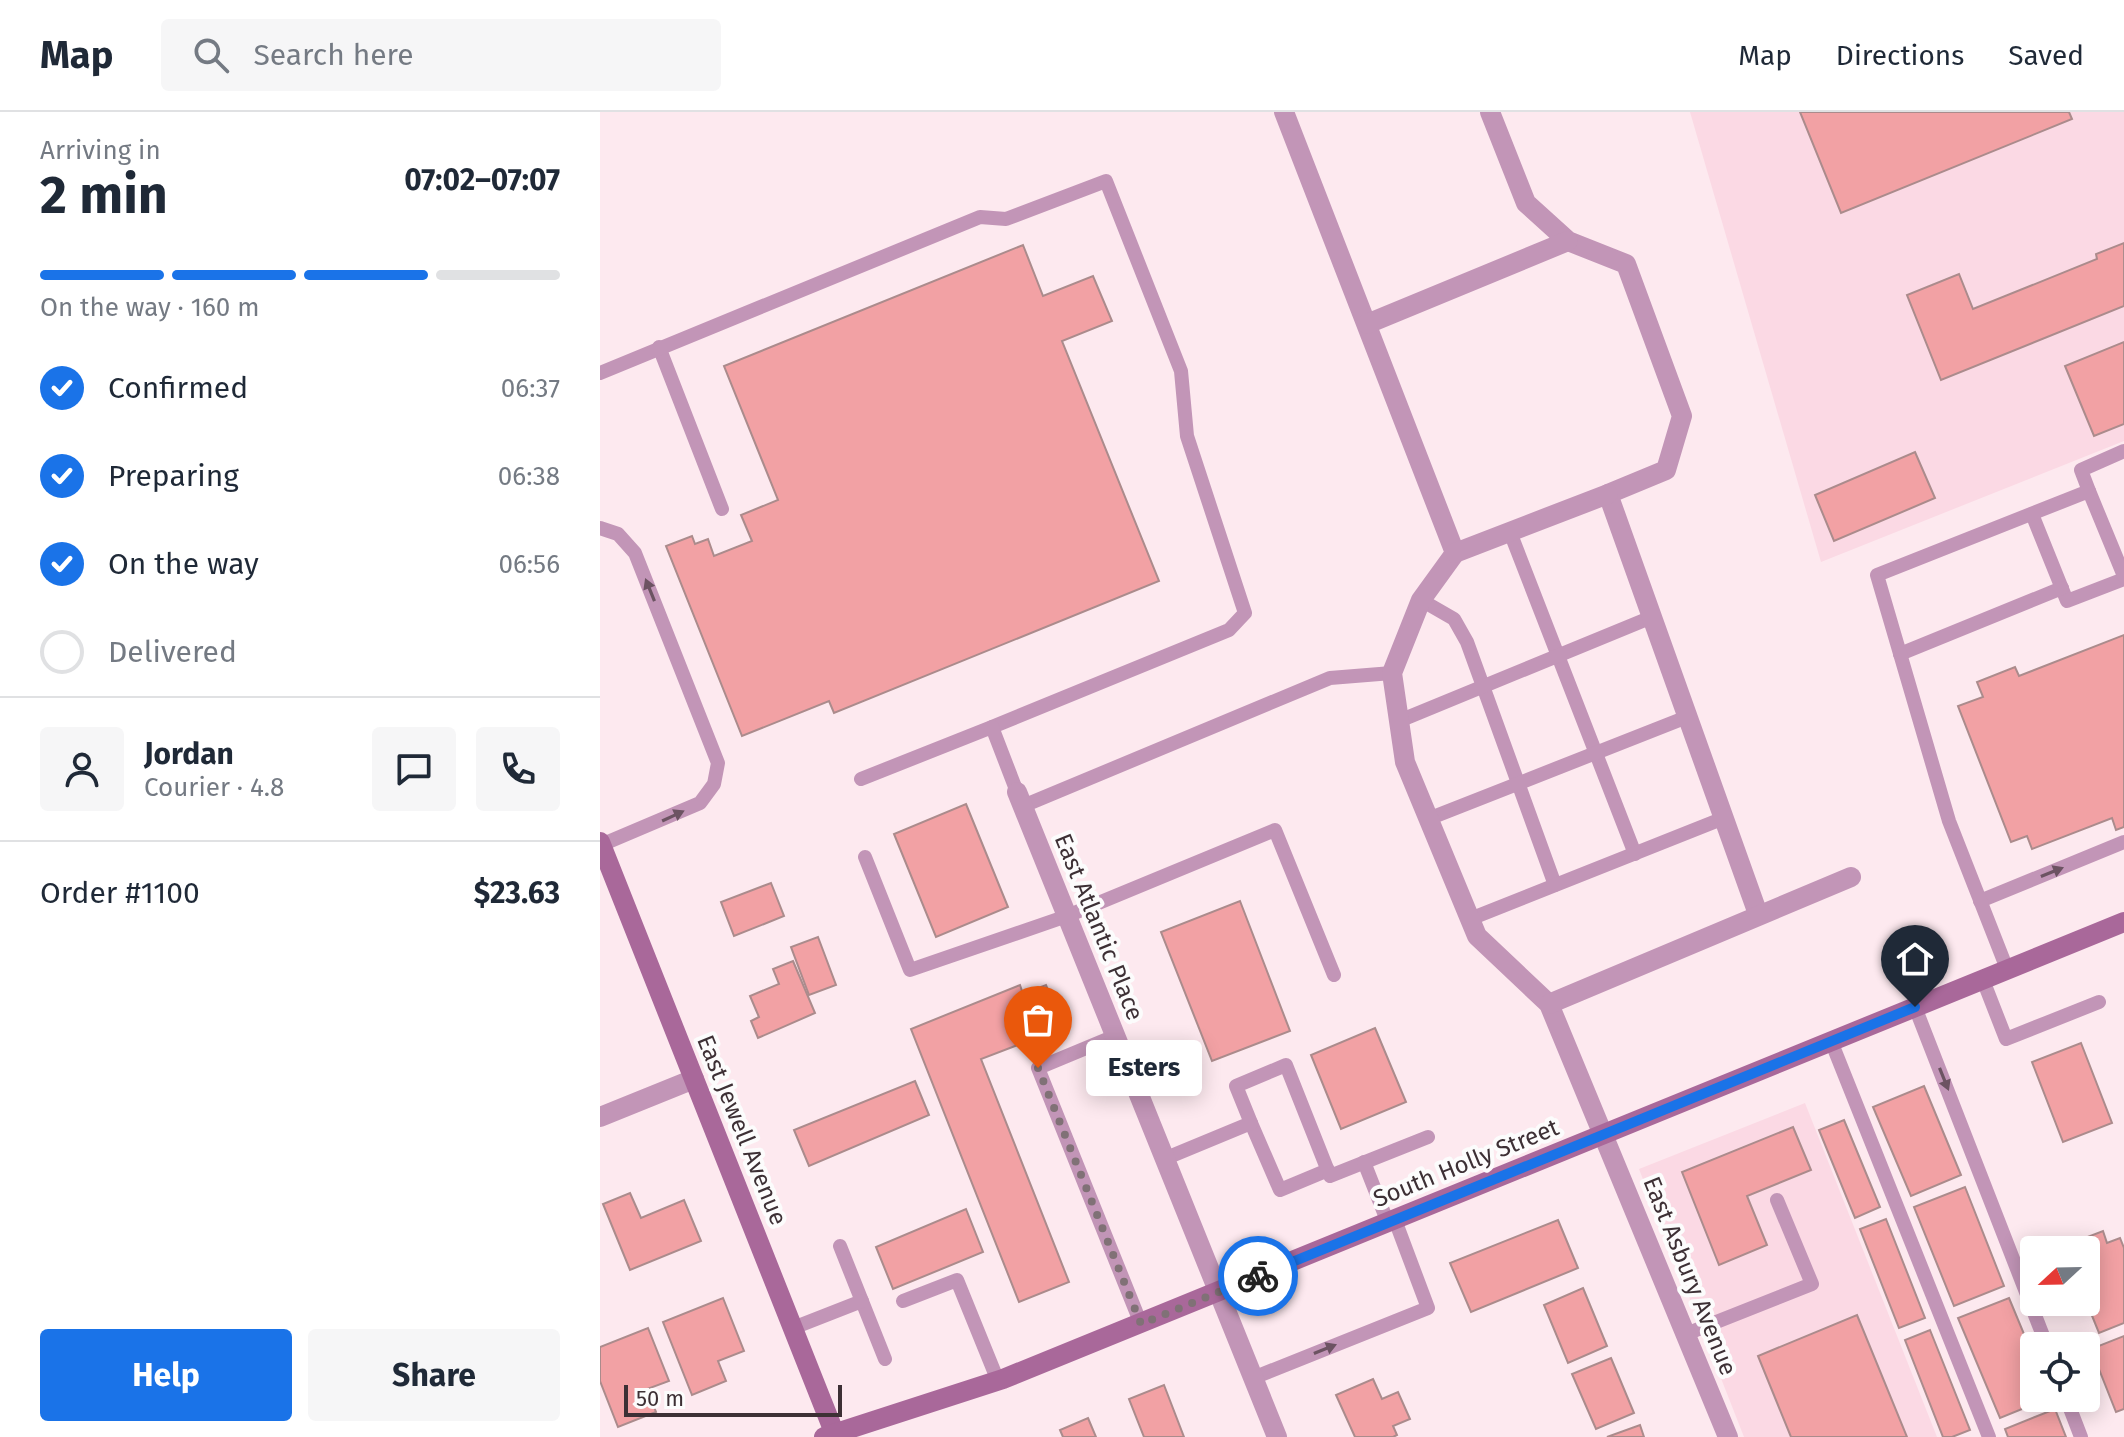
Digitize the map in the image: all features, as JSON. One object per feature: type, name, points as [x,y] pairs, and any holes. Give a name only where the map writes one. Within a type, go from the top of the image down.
[{"type":"main road","name":"East Jewell Avenue","points":[[600,843],[793,1328],[831,1436]]},
{"type":"main road","name":"South Holly Street","points":[[831,1436],[998,1381],[2123,924]]},
{"type":"street","points":[[1284,112],[1455,553]]},
{"type":"street","points":[[1490,112],[1526,203],[1568,241],[1626,264],[1682,416],[1666,470],[1455,553],[1421,600],[1392,673],[1405,762],[1477,936],[1549,1004],[1851,877]]},
{"type":"street","points":[[1367,324],[1568,241]]},
{"type":"street","points":[[1608,494],[1758,914]]},
{"type":"street","name":"East Atlantic Place","points":[[1020,799],[1277,1437]]},
{"type":"street","name":"East Asbury Avenue","points":[[1549,1004],[1728,1437]]},
{"type":"street","points":[[600,1117],[694,1079]]},
{"type":"lane","points":[[600,373],[980,217],[1006,219],[1106,181],[1181,371],[1187,436],[1245,613],[1229,630],[861,779]]},
{"type":"lane","points":[[659,347],[722,509]]},
{"type":"lane","points":[[2032,514],[2067,601],[2124,578],[2081,470],[2124,451]]},
{"type":"lane","points":[[2007,969],[1949,821],[1877,575],[2089,491]]},
{"type":"lane","points":[[600,528],[618,534],[635,553],[718,763],[714,784],[700,803],[600,843]]},
{"type":"lane","points":[[1510,532],[1635,854]]},
{"type":"lane","points":[[1900,654],[2062,588]]},
{"type":"lane","points":[[1421,600],[1454,619],[1467,642],[1555,885]]},
{"type":"lane","points":[[1399,721],[1652,617]]},
{"type":"lane","points":[[992,727],[1020,799],[1330,678],[1392,673]]},
{"type":"lane","points":[[1428,819],[1687,717]]},
{"type":"lane","points":[[1470,919],[1724,818]]},
{"type":"lane","points":[[865,857],[910,970],[1067,916],[1275,830],[1334,975]]},
{"type":"lane","points":[[1980,901],[2124,842]]},
{"type":"lane","points":[[1983,980],[2006,1039],[2099,1002]]},
{"type":"lane","points":[[1915,1007],[2042,1332]]},
{"type":"lane","points":[[1115,1036],[1038,1068],[1141,1324]]},
{"type":"lane","points":[[1831,1041],[1989,1437]]},
{"type":"lane","points":[[1328,1170],[1280,1190],[1236,1086],[1286,1065],[1328,1170],[1330,1176],[1428,1137]]},
{"type":"lane","points":[[1164,1159],[1251,1123]]},
{"type":"lane","points":[[1253,1378],[1428,1308],[1364,1162]]},
{"type":"lane","points":[[1686,1334],[1812,1284],[1777,1200]]},
{"type":"lane","points":[[840,1246],[885,1359]]},
{"type":"lane","points":[[903,1301],[957,1280],[998,1381]]},
{"type":"lane","points":[[793,1328],[862,1301]]},
{"type":"lane","points":[[2071,1412],[2081,1437]]},
{"type":"shaded area","points":[[1690,112],[2124,112],[2124,441],[1821,562]]},
{"type":"shaded area","points":[[1805,1103],[1937,1437],[1744,1437],[1639,1169]]},
{"type":"building","points":[[1800,112],[2069,112],[2072,119],[1841,213]]},
{"type":"building","points":[[2124,243],[2124,306],[1941,380],[1907,295],[1959,274],[1973,309],[2097,259],[2096,254]]},
{"type":"building","points":[[1023,245],[1043,296],[1093,276],[1112,321],[1062,341],[1159,581],[834,713],[829,701],[742,736],[666,546],[692,536],[695,544],[708,539],[714,556],[752,541],[741,515],[778,500],[724,366]]},
{"type":"building","points":[[2124,342],[2124,424],[2094,436],[2065,366]]},
{"type":"building","points":[[1915,452],[1935,498],[1834,541],[1815,495]]},
{"type":"building","points":[[2124,635],[2124,827],[2116,830],[2112,818],[2032,849],[2027,836],[2011,842],[1958,706],[1983,697],[1977,682],[2015,667],[2019,676]]},
{"type":"building","points":[[966,804],[1008,907],[936,937],[894,834]]},
{"type":"building","points":[[771,883],[784,916],[734,936],[721,902]]},
{"type":"building","points":[[1240,901],[1290,1031],[1212,1061],[1161,932]]},
{"type":"building","points":[[818,937],[836,985],[809,995],[791,947]]},
{"type":"building","points":[[793,961],[815,1013],[758,1038],[751,1021],[759,1017],[750,996],[779,984],[773,969]]},
{"type":"building","points":[[1020,985],[1023,994],[1046,985],[1057,1012],[1035,1021],[1041,1036],[981,1059],[1069,1282],[1019,1302],[911,1029]]},
{"type":"building","points":[[1375,1028],[1406,1102],[1341,1129],[1311,1055]]},
{"type":"building","points":[[2081,1043],[2112,1123],[2063,1142],[2032,1062]]},
{"type":"building","points":[[915,1081],[929,1115],[809,1166],[794,1130]]},
{"type":"building","points":[[1924,1086],[1961,1175],[1911,1196],[1873,1107]]},
{"type":"building","points":[[1844,1120],[1880,1207],[1855,1218],[1819,1130]]},
{"type":"building","points":[[1793,1127],[1811,1170],[1747,1196],[1767,1245],[1719,1265],[1682,1172]]},
{"type":"building","points":[[1965,1187],[2004,1286],[1954,1306],[1914,1207]]},
{"type":"building","points":[[630,1193],[641,1218],[684,1200],[701,1241],[630,1270],[603,1204]]},
{"type":"building","points":[[966,1209],[983,1252],[893,1289],[876,1247]]},
{"type":"building","points":[[1886,1219],[1925,1318],[1899,1328],[1860,1229]]},
{"type":"building","points":[[1558,1220],[1578,1268],[1471,1312],[1450,1263]]},
{"type":"building","points":[[2103,1231],[2107,1243],[2120,1238],[2124,1248],[2124,1323],[2100,1333],[2092,1316],[2100,1316],[2100,1236],[2090,1236]]},
{"type":"building","points":[[1583,1288],[1607,1346],[1568,1363],[1544,1305]]},
{"type":"building","points":[[723,1298],[744,1351],[718,1361],[726,1381],[692,1395],[663,1322]]},
{"type":"building","points":[[2009,1298],[2023,1332],[2020,1332],[2020,1410],[2000,1418],[1958,1318]]},
{"type":"building","points":[[1857,1315],[1907,1437],[1791,1437],[1758,1356]]},
{"type":"building","points":[[648,1328],[669,1381],[647,1389],[656,1412],[618,1427],[600,1381],[600,1347]]},
{"type":"building","points":[[1930,1330],[1970,1430],[1952,1437],[1943,1437],[1905,1340]]},
{"type":"building","points":[[2124,1336],[2124,1409],[2116,1412],[2100,1372],[2100,1345]]},
{"type":"building","points":[[1611,1358],[1634,1413],[1596,1429],[1572,1374]]},
{"type":"building","points":[[1373,1379],[1382,1399],[1398,1392],[1410,1419],[1393,1426],[1397,1435],[1393,1437],[1355,1437],[1336,1395]]},
{"type":"building","points":[[1164,1385],[1184,1437],[1144,1437],[1129,1399]]},
{"type":"building","points":[[2048,1412],[2056,1412],[2066,1437],[2008,1437],[2005,1429]]},
{"type":"building","points":[[1088,1418],[1096,1437],[1063,1437],[1060,1430]]},
{"type":"building","points":[[1640,1425],[1644,1437],[1607,1437]]},
{"type":"way so far","points":[[1038,1068],[1141,1324],[1258,1276]]},
{"type":"place","name":"Esters","points":[[1038,1068]]},
{"type":"route","points":[[1258,1276],[1915,1007]]}]
